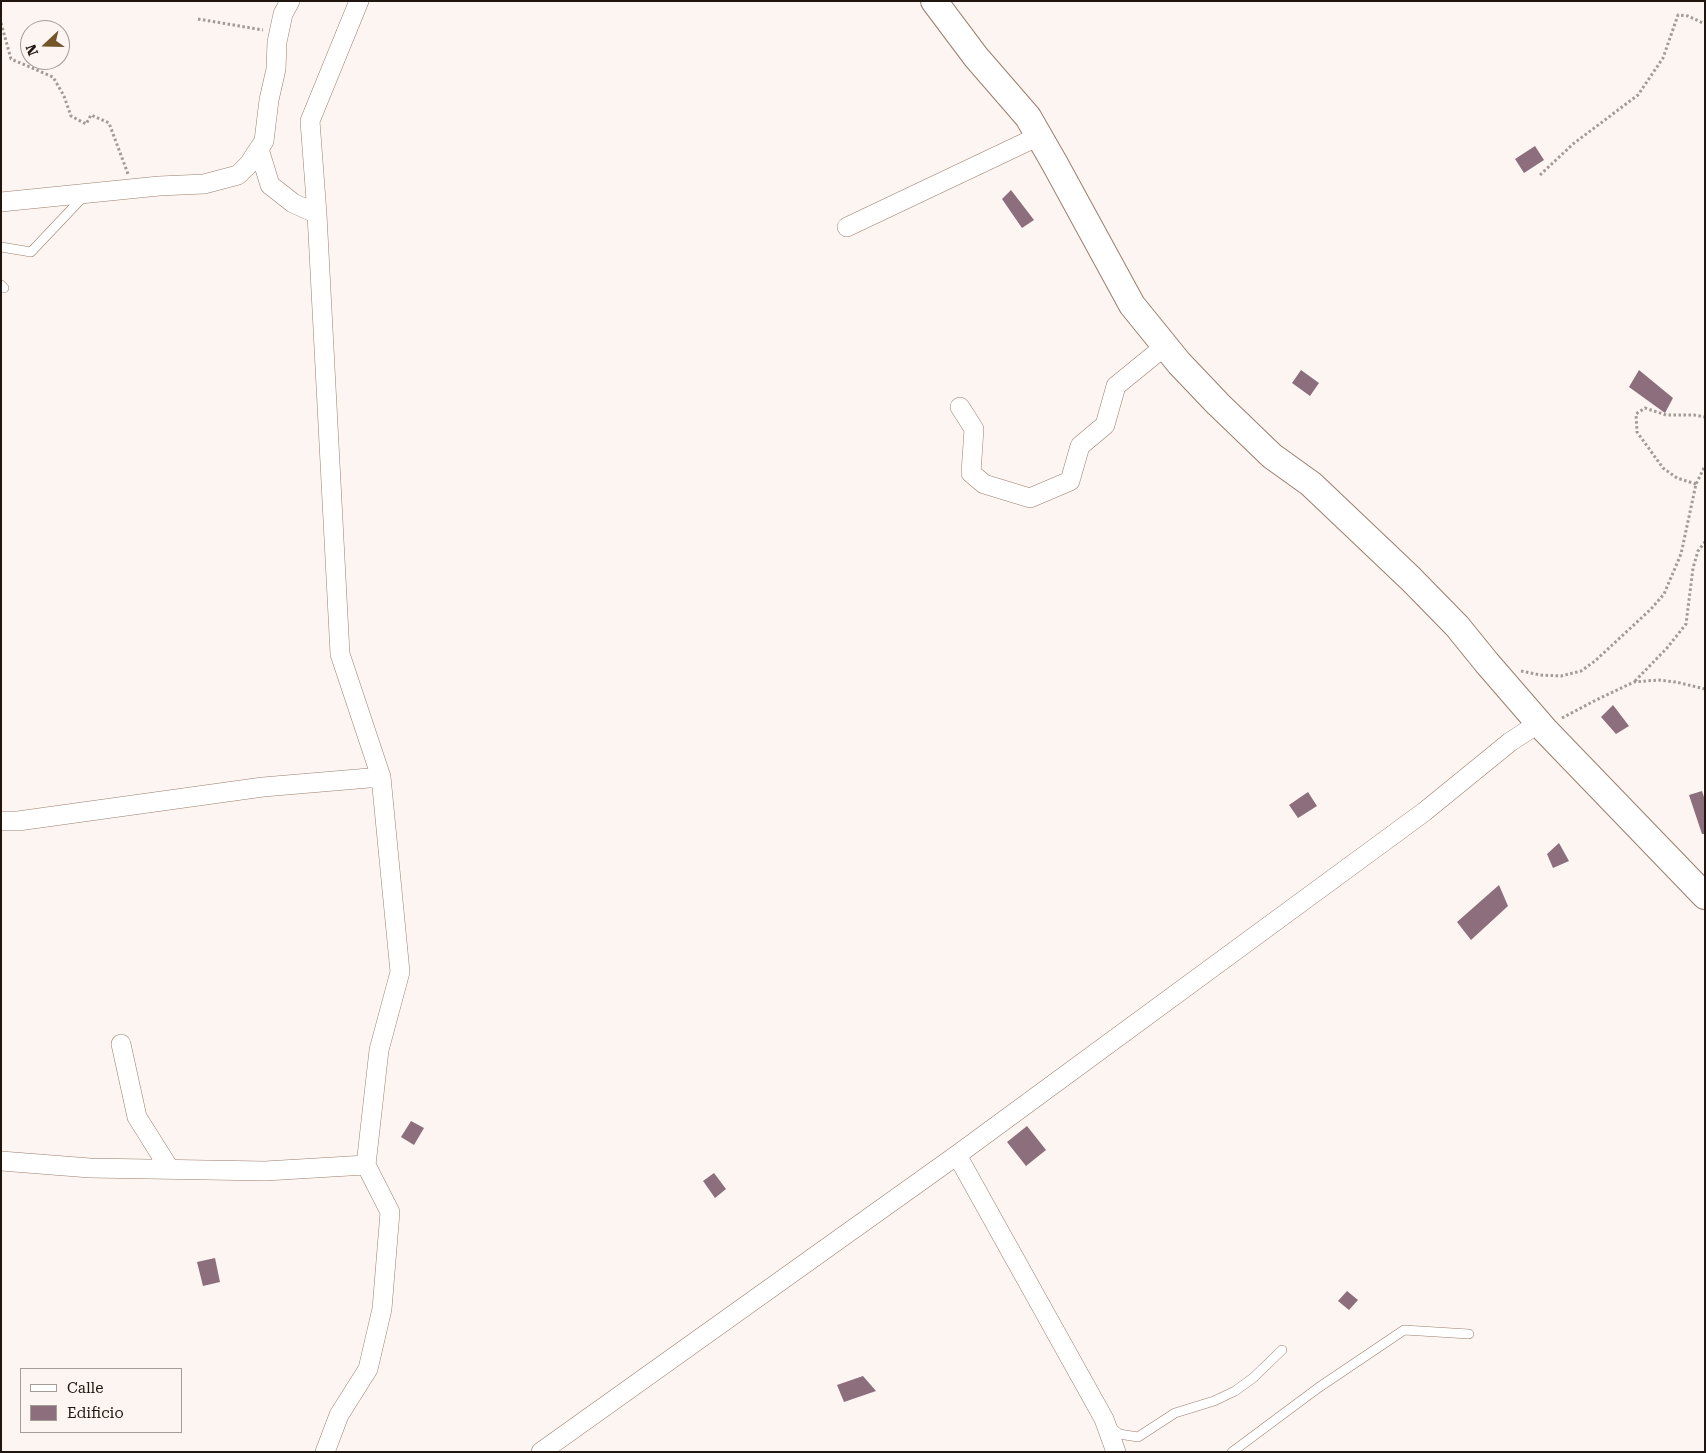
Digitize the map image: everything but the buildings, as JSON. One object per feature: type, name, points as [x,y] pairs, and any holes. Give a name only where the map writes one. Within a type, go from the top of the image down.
[{"type":"street","points":[[1,202],[204,184],[238,175],[250,164],[264,141],[269,100],[276,69],[277,42],[283,14],[290,1]]},
{"type":"street","points":[[325,1452],[339,1415],[368,1369],[382,1310],[390,1212],[366,1165],[379,1050],[400,972],[380,777],[340,654],[317,214],[310,121],[358,1]]},
{"type":"street","points":[[934,1],[976,57],[1028,118],[1132,305],[1165,346],[1218,404],[1272,456],[1312,484],[1411,579],[1457,626],[1486,663],[1542,727],[1705,896]]},
{"type":"street","points":[[847,227],[1039,136]]},
{"type":"street","points":[[259,149],[270,185],[293,203],[317,214]]},
{"type":"street","points":[[960,407],[974,429],[971,472],[984,484],[1030,498],[1070,481],[1080,446],[1105,425],[1116,386],[1165,346]]},
{"type":"street","points":[[541,1452],[957,1155],[1424,812],[1510,742],[1542,727]]},
{"type":"street","points":[[1,821],[18,821],[264,787],[380,777]]},
{"type":"street","points":[[121,1044],[137,1117],[170,1168]]},
{"type":"street","points":[[957,1155],[1104,1419],[1116,1452]]},
{"type":"street","points":[[1,1161],[90,1168],[266,1171],[366,1165]]},
{"type":"lane","points":[[1,247],[32,252],[86,194]]},
{"type":"lane","points":[[1232,1452],[1318,1388],[1404,1330],[1469,1334]]},
{"type":"lane","points":[[1104,1419],[1119,1434],[1138,1437],[1175,1413],[1214,1401],[1235,1391],[1253,1378],[1282,1350]]},
{"type":"path","points":[[1540,175],[1573,144],[1638,95],[1663,58],[1678,14],[1688,16],[1705,24]]},
{"type":"path","points":[[198,19],[271,31]]},
{"type":"path","points":[[1,23],[11,59],[53,77],[64,96],[71,116],[86,124],[91,114],[109,123],[134,189]]},
{"type":"path","points":[[1696,484],[1678,478],[1663,468],[1637,432],[1636,414],[1646,408],[1666,415],[1694,415],[1705,418]]},
{"type":"path","points":[[1486,663],[1540,675],[1561,676],[1581,671],[1595,661],[1651,609],[1664,594],[1681,554],[1696,484],[1705,466]]},
{"type":"path","points":[[1542,727],[1634,682],[1667,648],[1686,624],[1693,568],[1698,551],[1705,542]]},
{"type":"path","points":[[1634,682],[1658,680],[1705,689]]}]
